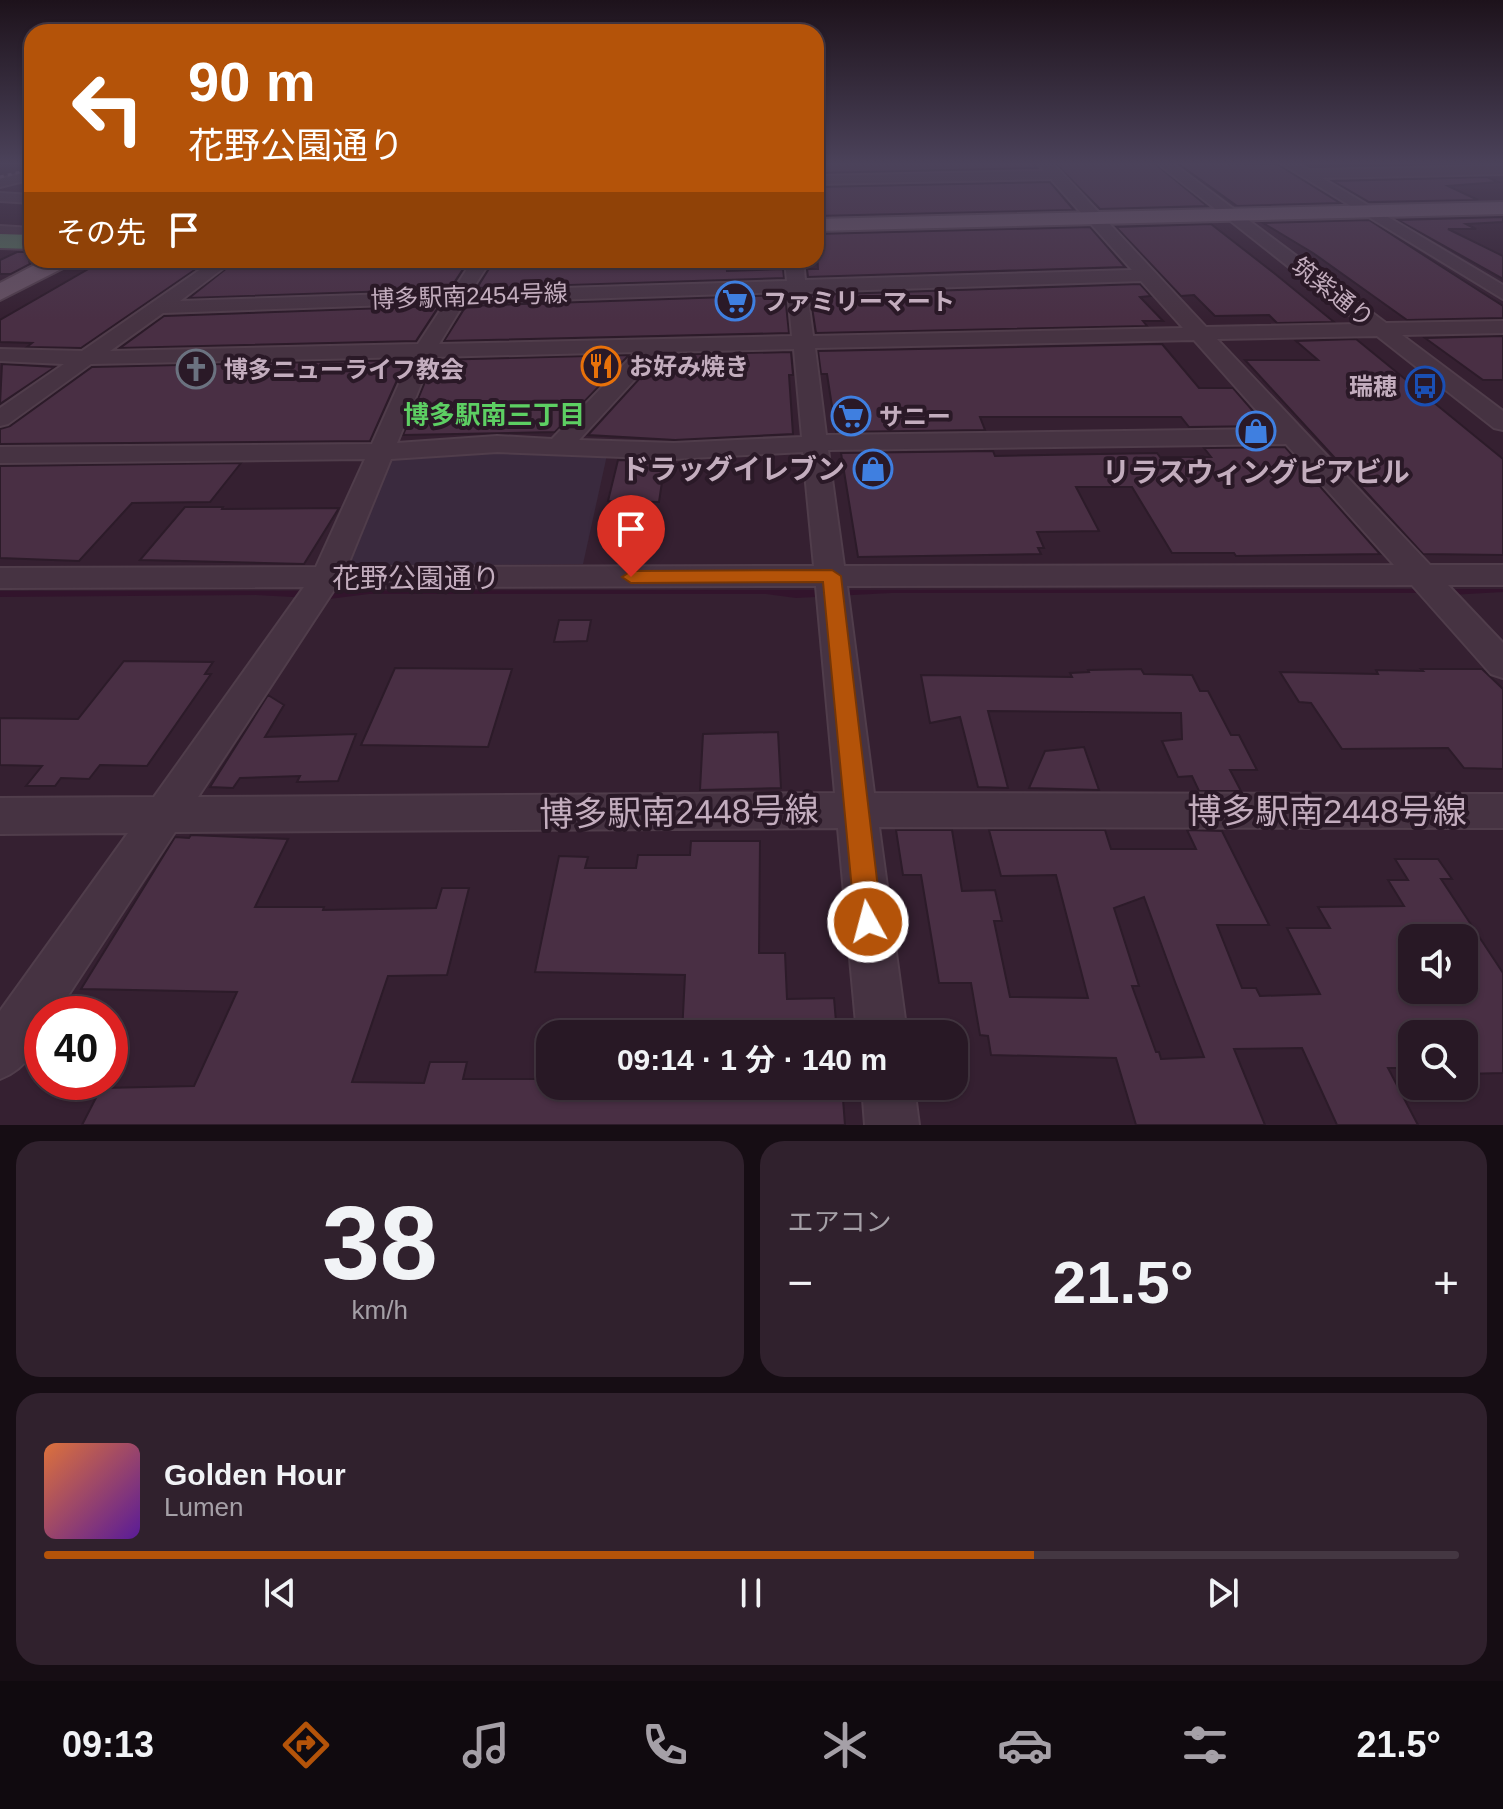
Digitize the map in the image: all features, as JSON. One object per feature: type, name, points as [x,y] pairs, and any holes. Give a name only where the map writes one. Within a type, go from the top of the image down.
[{"type":"highway","points":[[2,235],[24,240]]},
{"type":"main road","points":[[824,225],[1097,223],[1224,214]]},
{"type":"main road","points":[[0,293],[46,268]]},
{"type":"street","points":[[1090,214],[1503,665]]},
{"type":"street","name":"筑紫通り","points":[[1233,214],[1503,423]]},
{"type":"street","points":[[1374,214],[1503,293]]},
{"type":"street","points":[[2,235],[24,224]]},
{"type":"street","points":[[2,235],[24,234]]},
{"type":"street","points":[[0,249],[24,250]]},
{"type":"street","points":[[0,419],[214,268]]},
{"type":"street","points":[[0,1054],[327,578],[424,351],[477,268]]},
{"type":"street","points":[[1470,272],[1503,272]]},
{"type":"street","name":"博多駅南2454号線","points":[[159,307],[797,279],[1145,275]]},
{"type":"street","points":[[797,279],[880,1020]]},
{"type":"street","points":[[0,355],[86,358],[1503,327]]},
{"type":"street","points":[[558,447],[654,346]]},
{"type":"street","points":[[0,455],[402,451],[497,444],[674,451],[815,443],[1295,436]]},
{"type":"street","name":"花野公園通り","points":[[0,578],[1503,575]]},
{"type":"street","points":[[1470,628],[1503,627]]},
{"type":"street","name":"博多駅南2448号線","points":[[0,816],[855,810],[1503,811]]},
{"type":"street","points":[[889,1100],[892,1125]]},
{"type":"shaded area","points":[[495,450],[607,455],[583,564],[356,566],[350,561],[391,461],[399,457]]},
{"type":"shaded area","points":[[1503,589],[1503,592],[1450,595],[891,593],[796,598],[766,594],[369,594],[329,599],[256,595],[0,597],[0,591]]},
{"type":"building","points":[[1503,217],[1503,222],[1466,224],[1476,229],[1448,229],[1503,256],[1503,279],[1398,220]]},
{"type":"building","points":[[1369,220],[1503,306],[1503,318],[1407,320],[1313,253],[1263,223]]},
{"type":"building","points":[[1211,224],[1334,322],[1277,323],[1269,315],[1215,316],[1194,295],[1181,296],[1116,227]]},
{"type":"building","points":[[1090,227],[1125,267],[808,277],[807,269],[824,268],[824,234]]},
{"type":"building","points":[[24,252],[24,267],[11,274],[0,274],[0,260]]},
{"type":"building","points":[[90,268],[197,268],[81,348],[27,347],[32,343],[0,342],[0,320]]},
{"type":"building","points":[[227,268],[464,268],[450,289],[189,298]]},
{"type":"building","points":[[489,268],[783,269],[784,278],[477,288]]},
{"type":"building","points":[[1140,284],[1151,296],[1140,297],[1163,321],[1143,321],[1147,326],[816,333],[810,295]]},
{"type":"building","points":[[785,295],[789,333],[444,341],[466,306]]},
{"type":"building","points":[[439,306],[416,341],[120,348],[164,316]]},
{"type":"building","points":[[1503,336],[1503,380],[1483,380],[1425,338]]},
{"type":"building","points":[[1356,339],[1503,459],[1503,555],[1423,554],[1245,360],[1318,360],[1296,341]]},
{"type":"building","points":[[1162,344],[1199,388],[1233,388],[1266,426],[1189,427],[1181,417],[980,417],[985,430],[836,432],[827,374],[821,374],[818,351]]},
{"type":"building","points":[[791,352],[793,375],[789,375],[793,434],[675,440],[588,435],[661,355]]},
{"type":"building","points":[[629,355],[555,432],[403,435],[434,360]]},
{"type":"building","points":[[406,360],[370,441],[0,444],[0,429],[10,426],[92,367]]},
{"type":"building","points":[[2,364],[55,367],[0,404]]},
{"type":"building","points":[[1285,447],[1380,554],[1236,556],[1234,553],[1172,553],[1132,487],[1076,487],[1099,531],[1037,532],[1044,548],[1038,548],[1041,554],[858,557],[841,453],[993,451],[995,456],[1157,453],[1160,457],[1211,457],[1204,448]]},
{"type":"building","points":[[618,460],[665,462],[659,502],[608,501]]},
{"type":"building","points":[[241,463],[210,502],[132,503],[79,561],[0,558],[0,466]]},
{"type":"building","points":[[185,507],[339,508],[304,564],[140,560]]},
{"type":"building","points":[[559,620],[591,620],[587,641],[554,642]]},
{"type":"building","points":[[124,661],[213,662],[205,674],[211,674],[147,766],[100,765],[89,779],[61,778],[55,786],[26,786],[42,766],[0,765],[0,718],[78,719]]},
{"type":"building","points":[[395,668],[512,669],[488,747],[361,745]]},
{"type":"building","points":[[1141,669],[1144,674],[1192,675],[1200,691],[1208,691],[1231,735],[1239,735],[1257,770],[1230,770],[1241,791],[1199,791],[1192,776],[1178,777],[1162,741],[1182,739],[1181,713],[988,711],[1008,788],[978,787],[960,717],[930,723],[921,675],[1072,677],[1070,673],[1088,670]]},
{"type":"building","points":[[1421,669],[1482,669],[1503,689],[1503,769],[1464,768],[1448,748],[1342,749],[1311,703],[1299,702],[1280,672],[1378,674],[1376,670],[1423,671]]},
{"type":"building","points":[[268,695],[284,705],[265,737],[356,734],[338,781],[297,782],[300,776],[240,778],[233,788],[210,787]]},
{"type":"building","points":[[778,732],[781,788],[700,790],[703,734]]},
{"type":"building","points":[[1084,747],[1099,790],[1029,788],[1045,751]]},
{"type":"building","points":[[896,830],[952,830],[962,891],[995,890],[1002,921],[994,921],[1010,997],[1088,998],[1056,875],[1001,876],[989,830],[1105,830],[1111,849],[1196,849],[1187,830],[1222,831],[1269,925],[1217,925],[1242,988],[1256,988],[1260,996],[1320,994],[1287,928],[1330,928],[1318,907],[1404,906],[1388,880],[1408,880],[1395,859],[1438,859],[1452,879],[1441,879],[1471,924],[1398,924],[1398,1004],[1478,1004],[1478,935],[1503,973],[1503,1073],[1478,1074],[1478,1020],[1398,1020],[1398,1068],[1388,1068],[1398,1087],[1398,1100],[1405,1100],[1418,1125],[1337,1125],[1302,1048],[1234,1049],[1265,1125],[1136,1125],[1116,1058],[991,1055],[988,1036],[980,1035],[971,983],[939,983],[921,875],[903,875]],"holes":[[[1144,897],[1204,1057],[1161,1059],[1159,1052],[1156,1052],[1132,986],[1139,986],[1114,908]]]},
{"type":"building","points":[[191,835],[288,839],[255,907],[324,907],[323,910],[436,908],[442,888],[469,888],[447,975],[388,976],[352,1082],[424,1083],[430,1062],[467,1062],[463,1079],[536,1079],[536,1100],[843,1100],[845,1125],[82,1125],[95,1100],[128,1100],[128,1087],[194,1086],[237,992],[81,989],[175,837],[189,838]]},
{"type":"building","points":[[691,841],[760,841],[759,953],[785,953],[787,999],[834,998],[836,1020],[683,1020],[685,975],[535,972],[559,856],[588,857],[585,868],[636,868],[638,855],[690,855]]},
{"type":"place","name":"ファミリーマート","points":[[735,301]]},
{"type":"place","name":"お好み焼き","points":[[601,366]]},
{"type":"place","name":"博多ニューライフ教会","points":[[196,369]]},
{"type":"place","name":"瑞穂","points":[[1425,386]]},
{"type":"place","name":"サニー","points":[[851,416]]},
{"type":"place","name":"リラスウィングピアビル","points":[[1256,431]]},
{"type":"place","name":"ドラッグイレブン","points":[[873,469]]},
{"type":"district","name":"博多駅南三丁目","points":[[494,415]]},
{"type":"route","points":[[631,577],[832,576],[868,922]]}]
